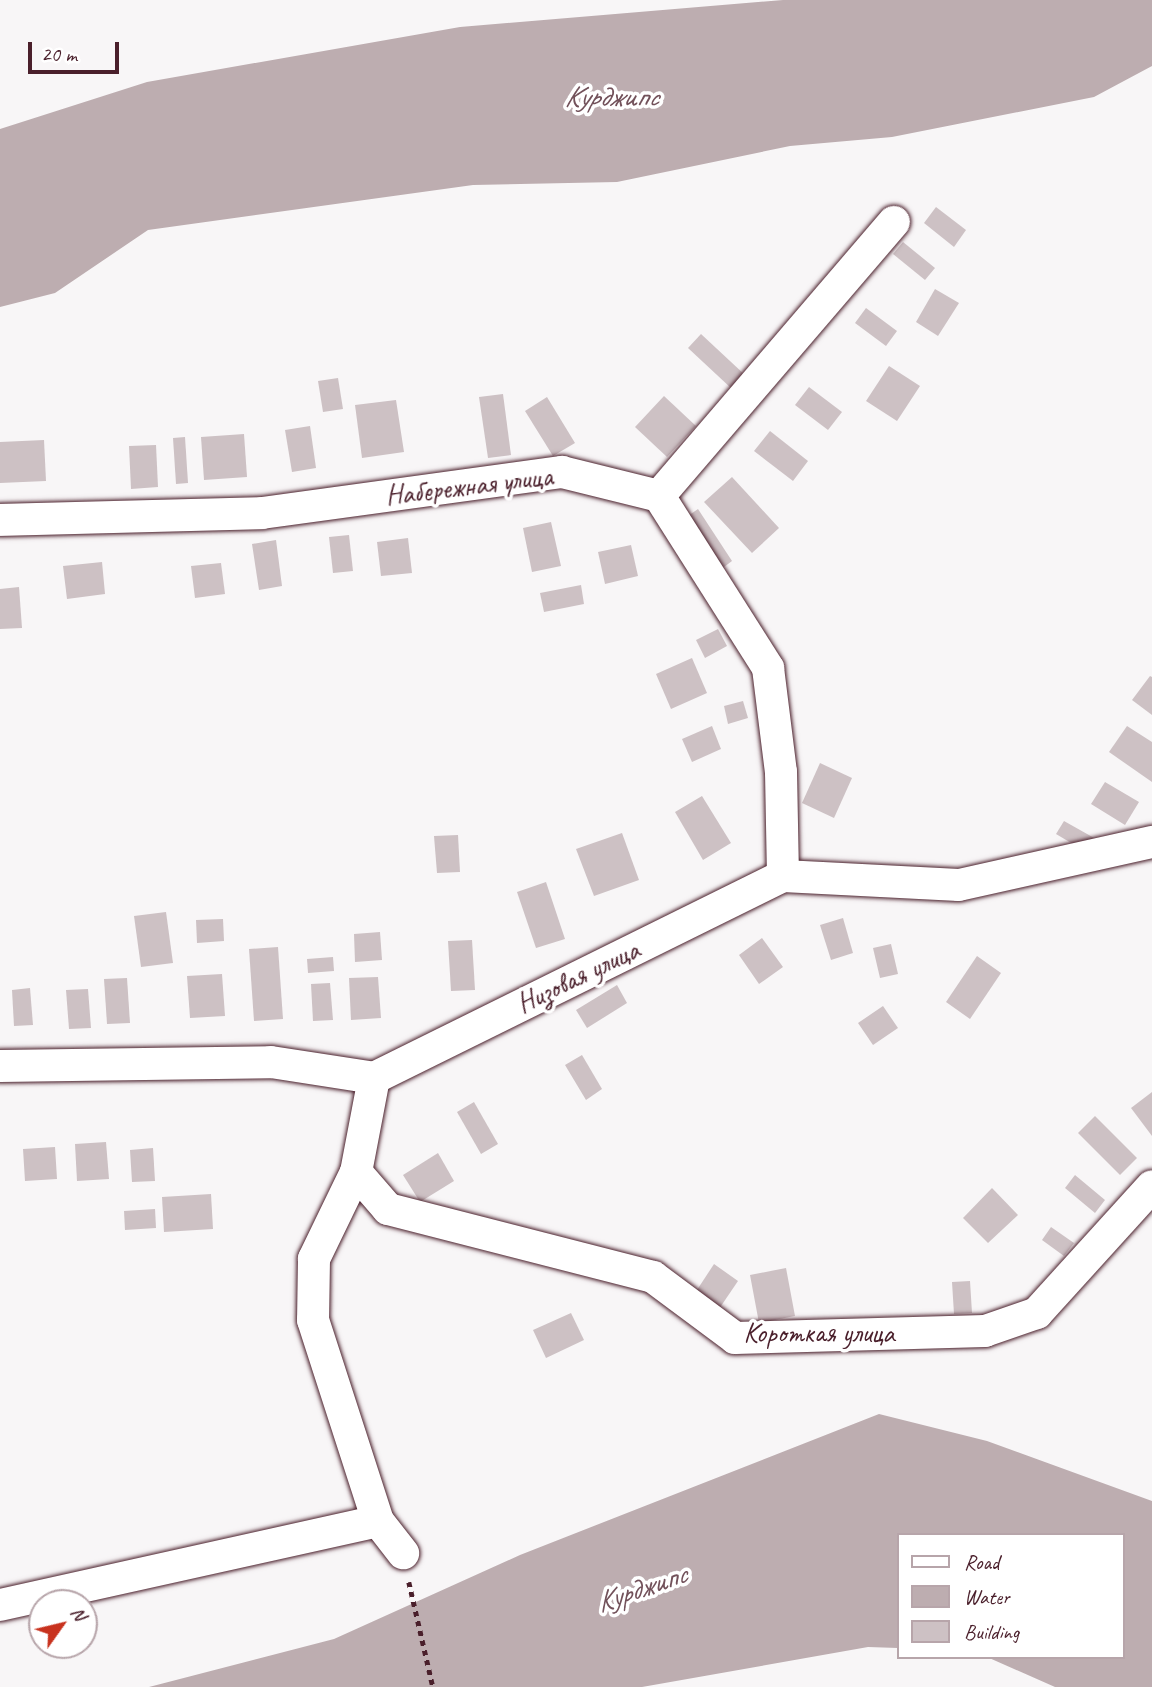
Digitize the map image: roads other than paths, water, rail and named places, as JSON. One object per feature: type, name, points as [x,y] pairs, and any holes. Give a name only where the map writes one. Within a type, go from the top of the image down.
[{"type":"street","points":[[783,876],[781,772],[768,668],[659,496],[894,222]]},
{"type":"street","name":"Набережная улица","points":[[0,520],[262,513],[562,472],[659,496]]},
{"type":"street","name":"Низовая улица","points":[[374,1079],[783,876],[960,885],[1152,842]]},
{"type":"street","points":[[0,1066],[271,1062],[374,1079],[356,1172],[314,1259],[313,1320],[378,1521],[403,1553]]},
{"type":"street","name":"Короткая улица","points":[[356,1172],[388,1209],[653,1277],[735,1338],[985,1331],[1037,1313],[1152,1186]]},
{"type":"street","points":[[0,1605],[378,1521]]},
{"type":"water","name":"Курджипс","points":[[783,0],[1152,0],[1152,66],[1094,97],[892,137],[790,146],[617,182],[473,185],[148,230],[55,293],[0,307],[0,129],[147,82],[460,27]]},
{"type":"water","name":"Курджипс","points":[[879,1414],[987,1441],[1152,1501],[1152,1687],[1055,1687],[992,1659],[1124,1659],[1124,1533],[897,1533],[897,1648],[868,1647],[642,1687],[149,1687],[334,1639],[520,1555]]}]
